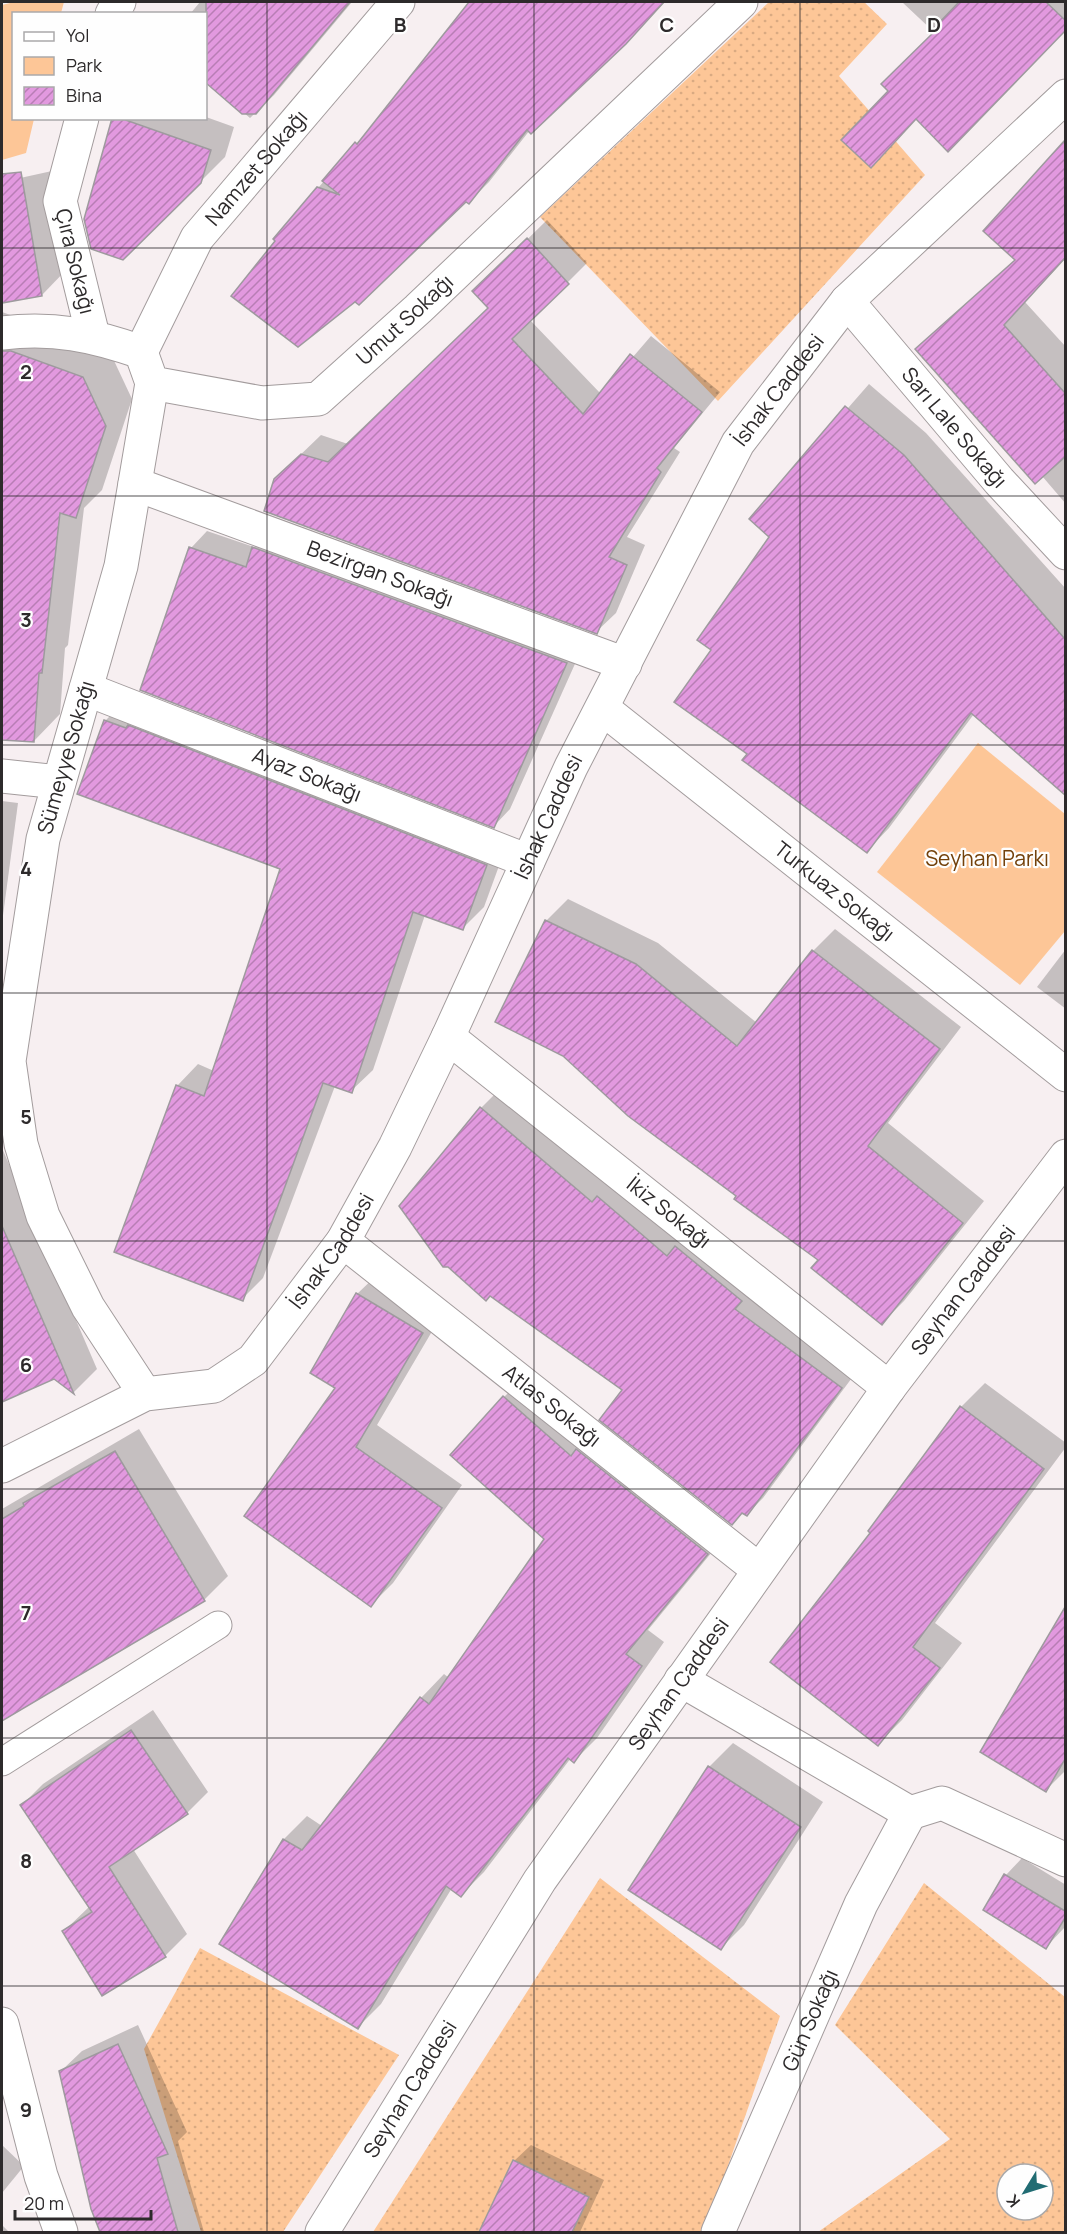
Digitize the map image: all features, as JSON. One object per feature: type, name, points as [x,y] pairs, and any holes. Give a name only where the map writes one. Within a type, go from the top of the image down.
[{"type":"street","name":"Namzet Sokağı","points":[[141,352],[197,238],[398,2]]},
{"type":"street","name":"Umut Sokağı","points":[[152,383],[262,403],[318,399],[418,309],[741,2]]},
{"type":"street","name":"İshak Caddesi","points":[[2,1466],[145,1394],[214,1386],[253,1360],[343,1241],[395,1147],[448,1037],[571,767],[738,442],[848,302],[1065,96]]},
{"type":"street","name":"Çıra Sokağı","points":[[81,120],[60,201],[93,336]]},
{"type":"street","name":"Sarı Lale Sokağı","points":[[848,302],[999,481],[1065,553]]},
{"type":"street","points":[[2,333],[28,330],[93,336],[141,352],[152,383]]},
{"type":"street","name":"Sümeyye Sokağı","points":[[145,1394],[88,1307],[43,1216],[21,1144],[9,1061],[43,839],[121,566],[152,383]]},
{"type":"street","name":"Bezirgan Sokağı","points":[[135,484],[625,664]]},
{"type":"street","name":"Ayaz Sokağı","points":[[86,689],[528,861]]},
{"type":"street","name":"Turkuaz Sokağı","points":[[602,708],[1065,1075]]},
{"type":"street","points":[[2,776],[59,782]]},
{"type":"street","name":"İkiz Sokağı","points":[[448,1037],[889,1388]]},
{"type":"street","name":"Seyhan Caddesi","points":[[322,2232],[540,1880],[889,1388],[1065,1156]]},
{"type":"street","name":"Atlas Sokağı","points":[[343,1241],[759,1570]]},
{"type":"street","points":[[681,1680],[910,1813],[942,1803],[1065,1860]]},
{"type":"street","name":"Gün Sokağı","points":[[718,2232],[861,1904],[910,1813]]},
{"type":"street","points":[[2,2024],[41,2176],[61,2232]]},
{"type":"lane","points":[[2,1762],[218,1625]]},
{"type":"green space","points":[[14,2],[64,2],[61,12],[12,12],[12,120],[34,120],[26,153],[2,160],[2,5]]},
{"type":"green space","points":[[769,2],[864,2],[887,24],[839,76],[925,175],[718,401],[540,217]]},
{"type":"green space","name":"Seyhan Parkı","points":[[978,743],[1065,814],[1065,931],[1020,985],[877,872]]},
{"type":"green space","points":[[600,1878],[780,2016],[705,2232],[373,2232]]},
{"type":"green space","points":[[924,1883],[1065,1997],[1065,2232],[818,2232],[950,2139],[835,2025]]},
{"type":"green space","points":[[200,1948],[399,2055],[283,2232],[201,2232],[144,2049]]},
{"type":"building","points":[[206,2],[350,2],[256,114],[242,114],[207,84]]},
{"type":"building","points":[[469,2],[664,2],[626,44],[531,134],[527,130],[469,204],[466,202],[359,305],[355,302],[298,347],[231,296],[275,241],[273,239],[317,187],[340,195],[322,181],[355,142],[357,144]]},
{"type":"building","points":[[959,2],[1046,2],[1065,20],[1065,31],[948,152],[916,119],[871,168],[841,140],[888,91],[881,84],[937,29],[935,27]]},
{"type":"building","points":[[111,120],[126,120],[211,150],[201,183],[123,260],[91,249],[84,219]]},
{"type":"building","points":[[1065,140],[1065,258],[1004,325],[1065,393],[1065,457],[1035,484],[915,349],[1015,260],[983,231]]},
{"type":"building","points":[[21,172],[42,296],[2,303],[2,174]]},
{"type":"building","points":[[527,238],[569,284],[512,339],[583,414],[630,354],[702,412],[657,468],[661,472],[609,557],[627,565],[597,634],[264,511],[274,479],[301,454],[328,462],[488,308],[472,291]]},
{"type":"building","points":[[2,351],[11,351],[83,377],[106,426],[76,518],[60,513],[42,673],[39,673],[34,742],[2,740]]},
{"type":"building","points":[[845,406],[904,455],[1065,639],[1065,795],[971,713],[867,853],[742,760],[747,754],[674,702],[711,650],[697,640],[769,537],[749,519]]},
{"type":"building","points":[[189,547],[246,567],[252,547],[567,663],[494,828],[140,690]]},
{"type":"building","points":[[104,720],[126,728],[128,725],[487,865],[463,930],[413,912],[352,1093],[323,1083],[243,1301],[114,1252],[176,1085],[204,1096],[280,869],[77,794]]},
{"type":"building","points":[[545,920],[636,964],[737,1046],[812,950],[940,1049],[868,1146],[963,1223],[882,1325],[811,1268],[818,1260],[734,1199],[736,1196],[628,1116],[563,1056],[495,1022]]},
{"type":"building","points":[[480,1107],[592,1202],[597,1196],[667,1256],[675,1246],[742,1301],[735,1309],[842,1388],[747,1516],[742,1513],[732,1525],[599,1420],[622,1390],[490,1296],[486,1301],[448,1267],[443,1267],[399,1206]]},
{"type":"building","points":[[2,1226],[74,1394],[54,1379],[2,1402]]},
{"type":"building","points":[[356,1293],[423,1333],[356,1447],[442,1508],[371,1607],[244,1516],[335,1388],[310,1373]]},
{"type":"building","points":[[503,1396],[571,1456],[576,1449],[708,1554],[626,1654],[642,1666],[574,1763],[568,1758],[461,1897],[446,1886],[358,2029],[219,1944],[283,1839],[302,1850],[420,1697],[429,1704],[544,1539],[450,1455]]},
{"type":"building","points":[[960,1406],[1044,1469],[913,1647],[940,1668],[878,1746],[770,1662],[870,1533],[868,1531]]},
{"type":"building","points":[[115,1451],[205,1601],[2,1721],[2,1519],[24,1506],[23,1503]]},
{"type":"building","points":[[1065,1607],[1065,1759],[1046,1792],[980,1752]]},
{"type":"building","points":[[131,1730],[188,1814],[109,1867],[166,1957],[102,1996],[62,1931],[92,1912],[20,1805]]},
{"type":"building","points":[[708,1766],[801,1827],[721,1950],[628,1890]]},
{"type":"building","points":[[1004,1874],[1065,1911],[1065,1918],[1046,1949],[983,1910]]},
{"type":"building","points":[[118,2044],[168,2154],[157,2158],[178,2232],[100,2232],[91,2209],[59,2071]]},
{"type":"building","points":[[513,2160],[589,2197],[572,2232],[479,2232]]}]
